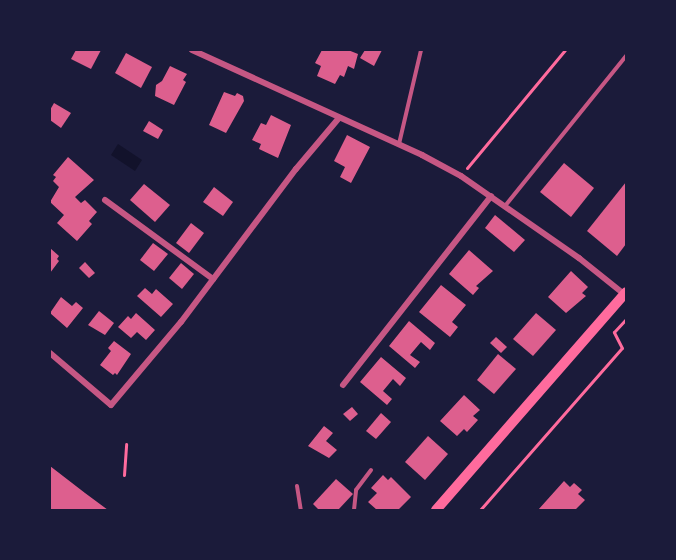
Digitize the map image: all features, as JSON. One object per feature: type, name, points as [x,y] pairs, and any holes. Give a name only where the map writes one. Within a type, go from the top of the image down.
[{"type":"main road","points":[[436,510],[625,293]]},
{"type":"street","points":[[192,50],[399,144],[461,176],[625,293]]},
{"type":"street","points":[[50,353],[111,405],[149,362],[296,169],[339,118]]},
{"type":"street","points":[[343,385],[491,196]]},
{"type":"street","points":[[105,200],[213,279]]},
{"type":"lane","points":[[399,144],[421,50]]},
{"type":"lane","points":[[505,206],[627,56]]},
{"type":"lane","points":[[354,510],[356,490],[370,470]]},
{"type":"lane","points":[[297,486],[301,510]]},
{"type":"path","points":[[469,165],[565,50]]},
{"type":"path","points":[[480,510],[622,348],[614,332],[627,319]]},
{"type":"path","points":[[124,475],[126,444]]},
{"type":"shaded area","points":[[118,144],[142,160],[135,171],[111,155]]},
{"type":"building","points":[[76,50],[101,50],[91,69],[71,59]]},
{"type":"building","points":[[322,50],[348,50],[358,54],[354,69],[348,66],[344,77],[340,75],[335,84],[317,76],[321,66],[315,63]]},
{"type":"building","points":[[365,50],[382,50],[374,66],[360,58]]},
{"type":"building","points":[[126,53],[152,67],[141,88],[115,73]]},
{"type":"building","points":[[170,66],[187,74],[183,80],[186,82],[174,105],[155,96],[156,85],[162,81]]},
{"type":"building","points":[[224,92],[235,96],[237,93],[243,96],[244,101],[226,133],[209,125]]},
{"type":"building","points":[[54,103],[71,113],[61,128],[50,120],[50,110]]},
{"type":"building","points":[[271,115],[291,125],[278,158],[259,149],[261,144],[252,140],[261,123],[266,125]]},
{"type":"building","points":[[149,121],[163,130],[158,139],[143,131]]},
{"type":"building","points":[[347,135],[370,147],[351,183],[340,177],[345,167],[334,161]]},
{"type":"building","points":[[68,157],[94,180],[75,197],[81,203],[85,200],[97,212],[89,221],[92,224],[77,241],[57,223],[64,215],[50,202],[59,187],[53,181],[56,177],[53,175]]},
{"type":"building","points":[[564,163],[594,188],[571,217],[540,192]]},
{"type":"building","points":[[626,182],[626,244],[617,256],[587,231]]},
{"type":"building","points":[[144,184],[170,205],[155,222],[130,200]]},
{"type":"building","points":[[214,187],[233,202],[223,216],[203,202]]},
{"type":"building","points":[[495,215],[525,240],[514,252],[485,228]]},
{"type":"building","points":[[191,223],[204,233],[189,253],[176,243]]},
{"type":"building","points":[[153,243],[168,254],[154,271],[140,260]]},
{"type":"building","points":[[50,248],[59,256],[57,259],[59,261],[50,273]]},
{"type":"building","points":[[469,250],[493,271],[476,286],[479,288],[473,295],[449,274]]},
{"type":"building","points":[[85,262],[95,273],[89,278],[79,268]]},
{"type":"building","points":[[181,263],[194,274],[182,289],[169,278]]},
{"type":"building","points":[[571,271],[588,287],[582,293],[586,296],[566,313],[548,297]]},
{"type":"building","points":[[441,285],[466,305],[452,322],[458,327],[450,337],[419,312]]},
{"type":"building","points":[[145,288],[152,294],[156,289],[173,304],[161,317],[137,296]]},
{"type":"building","points":[[61,297],[72,306],[76,302],[83,308],[67,328],[50,313]]},
{"type":"building","points":[[99,311],[114,323],[105,335],[88,325]]},
{"type":"building","points":[[136,313],[155,330],[146,340],[137,332],[131,338],[118,327],[128,316],[131,319]]},
{"type":"building","points":[[536,313],[556,330],[533,356],[513,339]]},
{"type":"building","points":[[409,321],[435,343],[430,350],[421,342],[410,355],[420,362],[415,368],[389,346]]},
{"type":"building","points":[[496,337],[507,347],[501,353],[490,343]]},
{"type":"building","points":[[114,341],[131,354],[117,375],[115,373],[113,375],[100,365],[111,351],[108,348]]},
{"type":"building","points":[[498,354],[516,369],[494,394],[477,380]]},
{"type":"building","points":[[381,357],[406,378],[400,386],[393,379],[383,391],[392,399],[387,405],[360,382]]},
{"type":"building","points":[[464,395],[480,410],[473,416],[478,420],[467,432],[464,429],[457,436],[440,421]]},
{"type":"building","points":[[352,407],[358,414],[350,421],[343,414]]},
{"type":"building","points":[[381,413],[391,422],[376,439],[366,431]]},
{"type":"building","points":[[324,426],[333,433],[326,441],[337,450],[329,458],[308,446]]},
{"type":"building","points":[[428,436],[448,454],[425,480],[405,462]]},
{"type":"building","points":[[50,466],[85,493],[108,510],[50,510]]},
{"type":"building","points":[[383,475],[388,480],[391,477],[411,497],[398,510],[377,510],[368,502],[377,493],[371,488]]},
{"type":"building","points":[[336,479],[353,494],[338,510],[319,510],[313,504]]},
{"type":"building","points":[[564,481],[570,487],[574,483],[582,490],[578,494],[585,500],[575,510],[538,510]]}]
